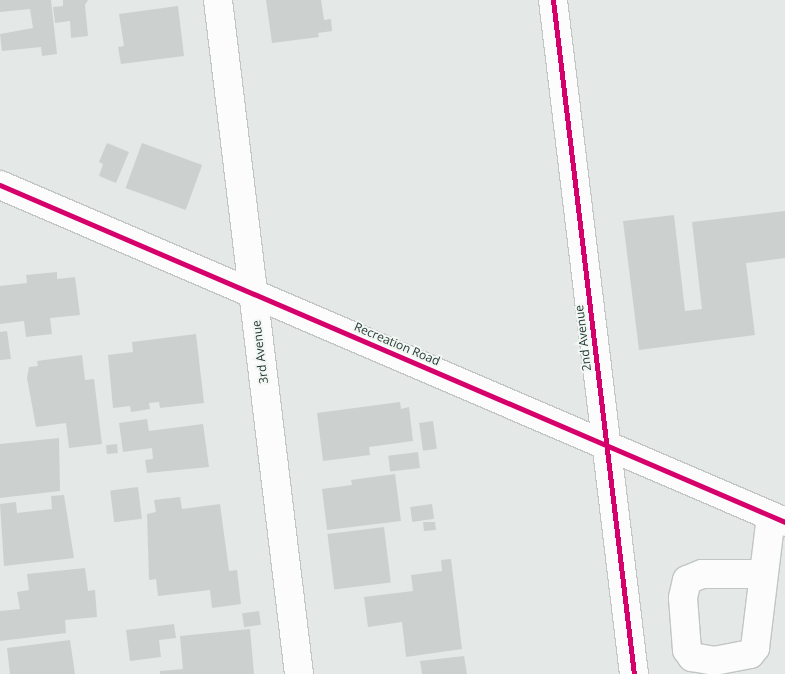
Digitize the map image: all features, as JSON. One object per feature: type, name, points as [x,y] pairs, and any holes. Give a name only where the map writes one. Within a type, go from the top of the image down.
[{"type":"street","name":"3rd Avenue","points":[[218,0],[299,674]]},
{"type":"street","name":"2nd Avenue","points":[[552,0],[634,674]]},
{"type":"street","name":"Recreation Road","points":[[0,185],[778,519]]},
{"type":"street","points":[[763,574],[778,519]]},
{"type":"building","points":[[0,0],[51,0],[57,54],[42,56],[41,47],[2,51],[0,34],[33,28],[30,9],[0,12]]},
{"type":"building","points":[[63,0],[88,0],[85,5],[88,36],[71,38],[70,21],[55,23],[53,7],[63,6]]},
{"type":"building","points":[[266,0],[321,0],[324,20],[331,19],[332,31],[318,33],[319,37],[272,43]]},
{"type":"building","points":[[178,6],[184,56],[121,64],[118,47],[124,46],[119,14]]},
{"type":"building","points":[[107,143],[129,152],[116,183],[99,176],[103,164],[99,162]]},
{"type":"building","points":[[142,143],[202,165],[186,210],[126,188]]},
{"type":"building","points":[[785,211],[785,258],[746,263],[755,335],[639,350],[623,221],[674,215],[685,311],[702,309],[692,222]]},
{"type":"building","points":[[57,272],[57,279],[75,277],[80,315],[50,318],[52,334],[26,337],[24,321],[0,324],[0,286],[27,283],[26,275]]},
{"type":"building","points":[[7,331],[11,359],[0,360],[0,332]]},
{"type":"building","points":[[196,334],[204,403],[160,408],[159,402],[149,403],[150,409],[131,412],[130,406],[113,408],[108,355],[133,352],[132,342]]},
{"type":"building","points":[[82,355],[85,380],[94,379],[102,444],[69,448],[66,423],[36,427],[27,378],[29,367],[38,366],[37,361]]},
{"type":"building","points":[[400,402],[401,409],[409,407],[413,441],[369,447],[370,455],[323,461],[317,413]]},
{"type":"building","points":[[147,419],[149,431],[203,424],[209,467],[147,473],[145,460],[153,459],[152,448],[123,452],[119,423]]},
{"type":"building","points":[[433,421],[437,449],[423,451],[419,423]]},
{"type":"building","points":[[59,438],[60,491],[0,498],[0,444]]},
{"type":"building","points":[[117,444],[118,453],[107,454],[106,445]]},
{"type":"building","points":[[418,452],[420,468],[390,472],[388,456]]},
{"type":"building","points":[[395,474],[401,521],[327,530],[322,489],[352,485],[351,480]]},
{"type":"building","points":[[138,487],[142,519],[114,522],[110,490]]},
{"type":"building","points":[[64,495],[74,558],[4,566],[0,504],[16,502],[17,513],[52,509],[51,496]]},
{"type":"building","points":[[180,497],[182,509],[220,504],[229,571],[237,570],[241,604],[212,608],[210,590],[158,596],[156,579],[149,580],[147,514],[156,512],[154,500]]},
{"type":"building","points":[[432,504],[434,519],[412,522],[410,507]]},
{"type":"building","points":[[423,522],[435,522],[436,530],[424,531]]},
{"type":"building","points":[[384,527],[391,583],[334,590],[327,534]]},
{"type":"building","points":[[451,559],[462,649],[406,657],[402,622],[368,627],[364,597],[413,591],[411,575],[442,571],[441,560]]},
{"type":"building","points":[[85,568],[88,591],[95,590],[97,617],[65,620],[66,633],[0,641],[0,611],[20,609],[17,592],[29,590],[27,574]]},
{"type":"building","points":[[259,611],[261,625],[244,627],[242,613]]},
{"type":"building","points":[[174,624],[176,638],[159,640],[161,657],[130,661],[126,630]]},
{"type":"building","points":[[250,629],[254,674],[160,674],[160,671],[183,669],[180,636]]},
{"type":"building","points":[[70,640],[75,674],[10,674],[7,648]]},
{"type":"building","points":[[464,656],[467,674],[422,674],[420,661]]},
{"type":"cycle path","points":[[553,0],[634,674]]},
{"type":"cycle path","points":[[0,185],[785,522]]}]
